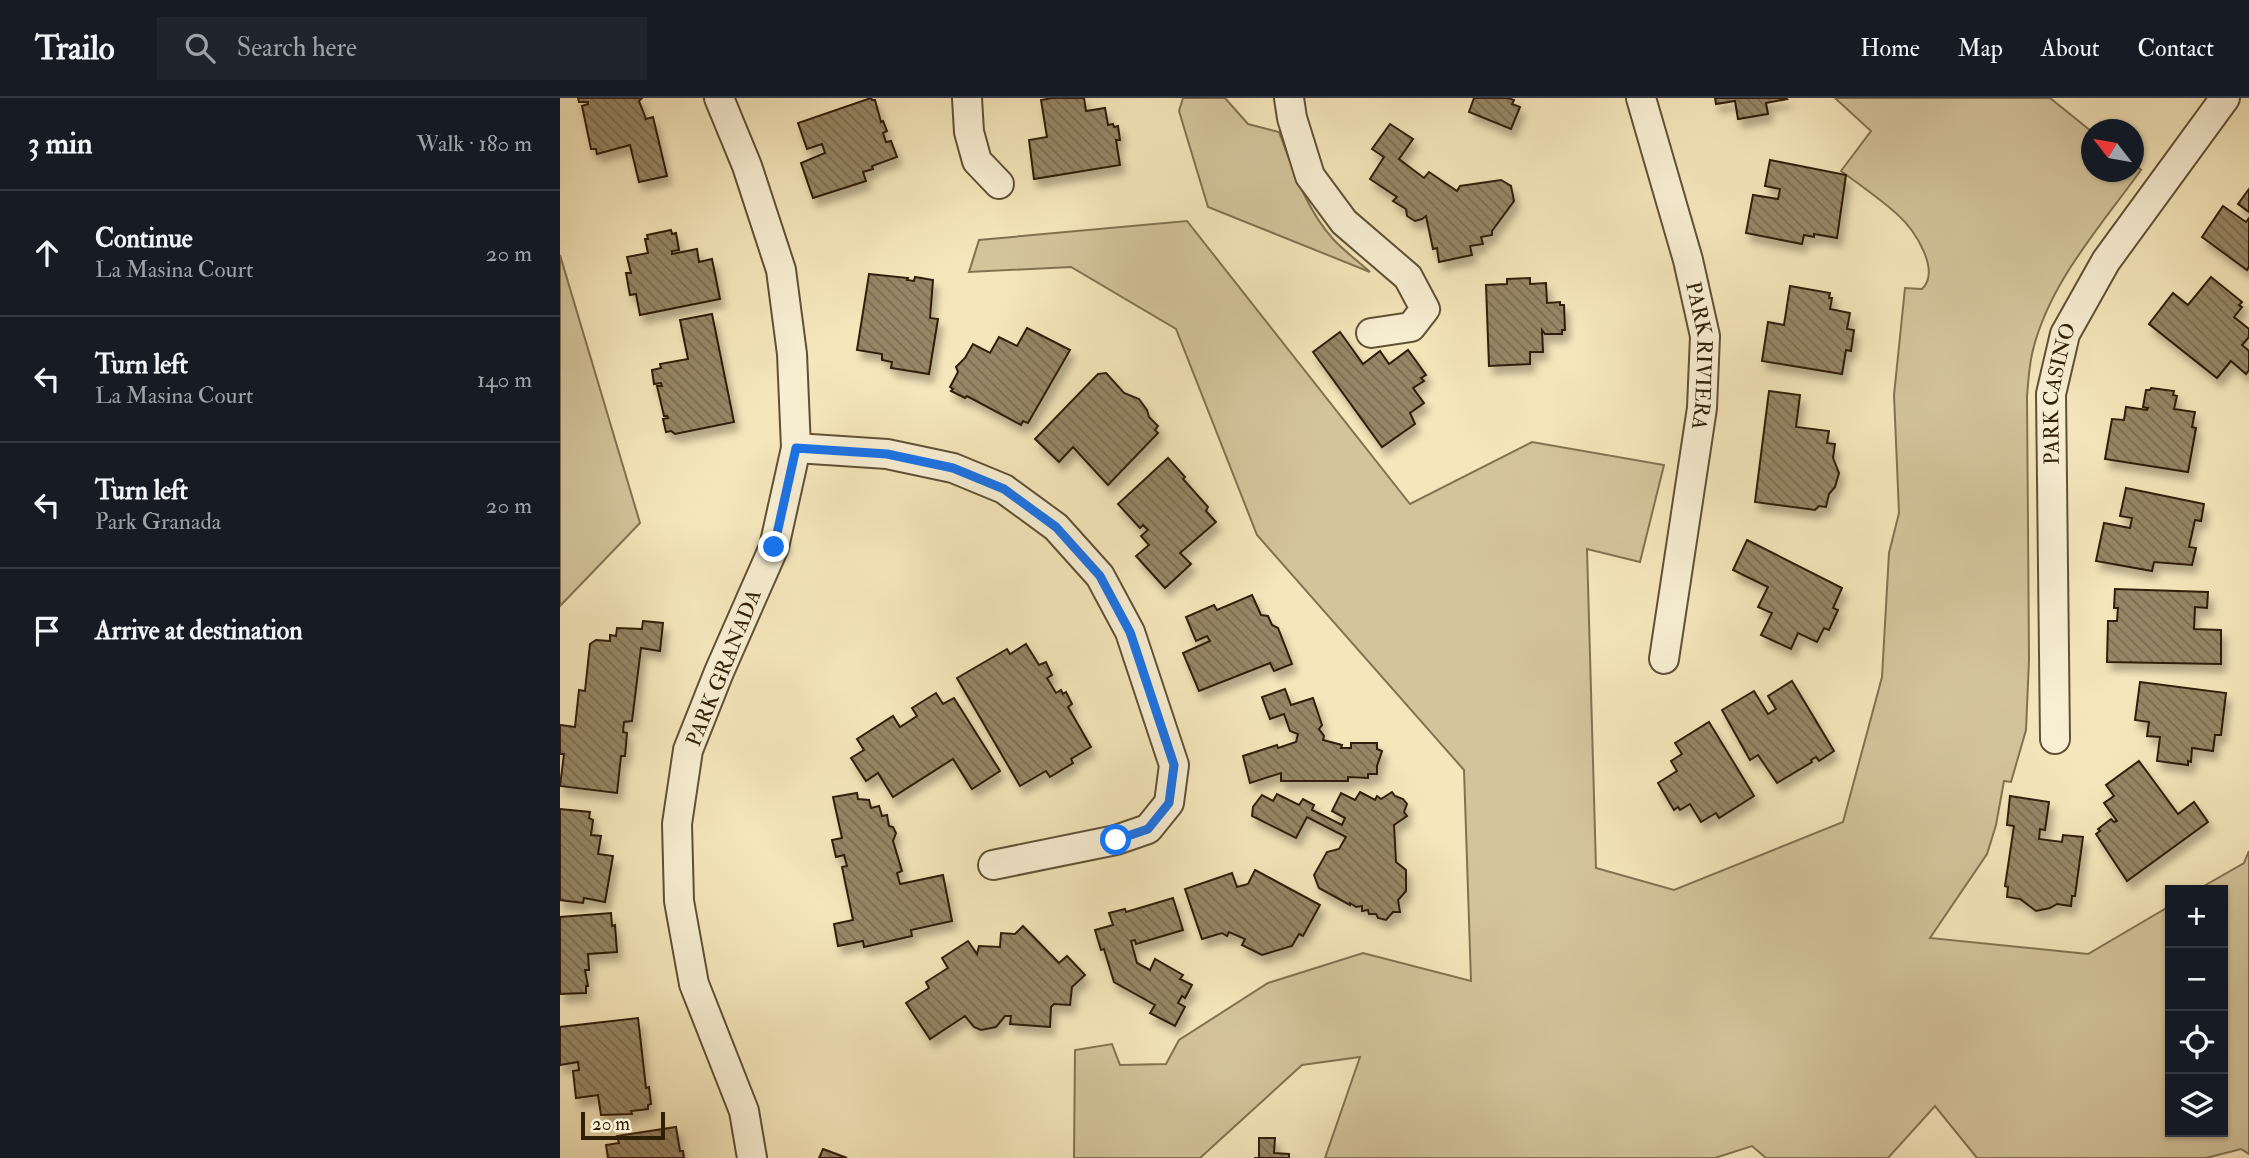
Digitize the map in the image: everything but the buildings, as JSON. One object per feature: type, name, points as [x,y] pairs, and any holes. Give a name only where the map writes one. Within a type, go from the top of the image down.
[{"type":"street","name":"PARK GRANADA","points":[[719,98],[747,166],[781,270],[792,354],[796,448],[774,547],[688,750],[677,824],[679,901],[694,984],[744,1111],[752,1158]]},
{"type":"street","points":[[967,98],[969,132],[977,161],[999,184]]},
{"type":"street","points":[[1289,98],[1292,118],[1310,176],[1345,222],[1408,277],[1425,309],[1411,327],[1371,333]]},
{"type":"street","name":"PARK RIVIERA","points":[[1641,98],[1688,260],[1705,336],[1702,408],[1664,659]]},
{"type":"street","name":"PARK CASINO","points":[[2055,738],[2052,394],[2065,334],[2106,261],[2225,98]]},
{"type":"street","points":[[796,448],[887,454],[953,468],[1004,489],[1056,527],[1083,556],[1100,576],[1130,632],[1174,765],[1169,803],[1148,829],[1116,840],[993,865]]},
{"type":"shaded area","points":[[1183,98],[1225,98],[1248,124],[1279,132],[1301,188],[1315,215],[1333,239],[1370,272],[1208,207],[1179,111]]},
{"type":"shaded area","points":[[1835,98],[2050,98],[2081,123],[2081,182],[2132,182],[2063,280],[2050,304],[2032,354],[2027,397],[2029,660],[2026,730],[2011,782],[2004,781],[1996,825],[1987,854],[1930,938],[2088,954],[2165,909],[2165,1137],[2228,1137],[2228,885],[2206,885],[2244,863],[2249,851],[2249,1154],[2241,1149],[2206,1158],[1977,1158],[1935,1106],[1888,1158],[1766,1158],[1752,1146],[1715,1158],[1325,1158],[1360,1057],[1302,1065],[1200,1158],[1074,1158],[1075,1050],[1112,1044],[1120,1065],[1166,1064],[1179,1040],[1268,983],[1363,953],[1471,981],[1464,770],[1257,535],[1176,329],[1071,267],[969,272],[979,240],[1187,221],[1410,504],[1532,442],[1664,465],[1640,562],[1587,549],[1596,868],[1674,890],[1843,822],[1882,677],[1889,553],[1899,513],[1894,395],[1905,288],[1922,289],[1929,272],[1924,251],[1905,222],[1886,204],[1841,171],[1871,131]]},
{"type":"shaded area","points":[[560,255],[640,523],[560,606]]},
{"type":"route","points":[[774,547],[796,448],[887,454],[953,468],[1004,489],[1056,527],[1100,576],[1130,632],[1174,765],[1169,803],[1148,829],[1116,840]]}]
